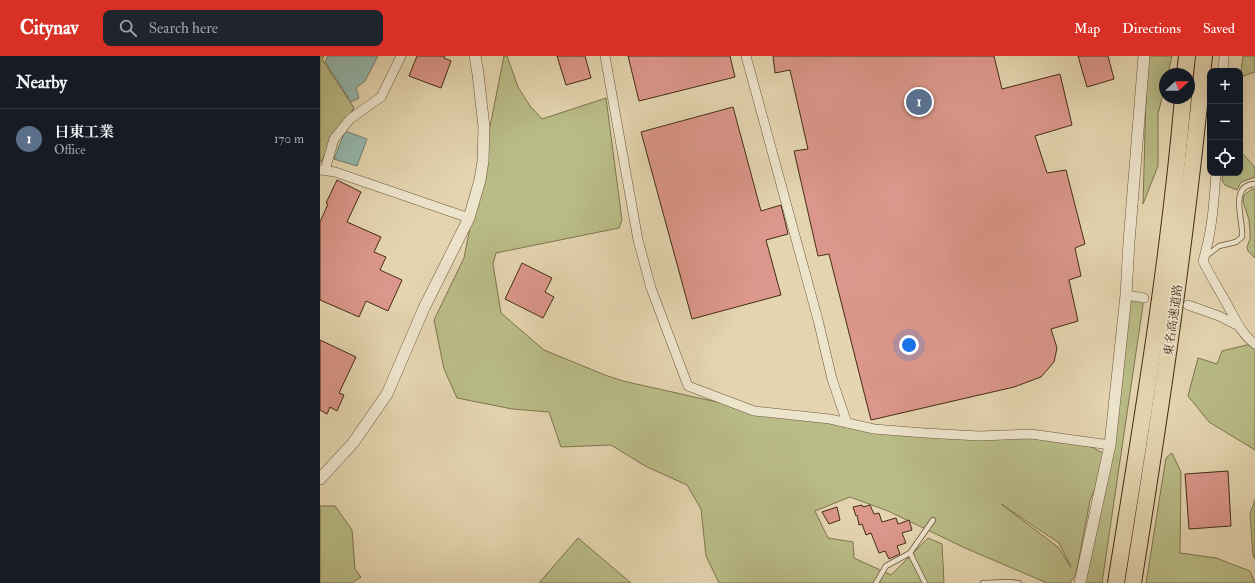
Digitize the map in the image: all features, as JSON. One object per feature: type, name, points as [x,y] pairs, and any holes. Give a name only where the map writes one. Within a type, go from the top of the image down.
[{"type":"highway","points":[[1186,68],[1187,56]]},
{"type":"highway","name":"東名高速道路","points":[[1133,583],[1174,320],[1195,150],[1204,56]]},
{"type":"highway","name":"東名高速道路","points":[[1116,583],[1157,319],[1179,148],[1183,104]]},
{"type":"street","points":[[401,56],[381,97],[350,119],[334,139],[322,170],[335,172],[468,218]]},
{"type":"street","points":[[320,479],[353,443],[387,394],[424,308],[468,218],[480,180],[483,161],[484,127],[475,56]]},
{"type":"street","points":[[605,56],[638,240],[651,288],[688,386],[754,411],[830,419],[874,429],[979,436],[1032,434],[1110,445]]},
{"type":"street","points":[[746,56],[818,320],[832,379],[847,423]]},
{"type":"street","points":[[1080,583],[1110,445],[1126,295],[1144,56]]},
{"type":"street","points":[[1223,68],[1224,56]]},
{"type":"street","points":[[1216,176],[1208,243],[1203,261],[1237,325],[1255,344]]},
{"type":"street","points":[[1126,295],[1144,298]]},
{"type":"street","points":[[1188,305],[1219,316],[1237,325]]},
{"type":"lane","points":[[1204,258],[1219,246],[1236,242],[1242,237],[1239,197],[1242,189],[1250,184],[1255,184]]},
{"type":"lane","points":[[876,583],[886,566],[910,553],[933,520]]},
{"type":"lane","points":[[910,553],[925,583]]},
{"type":"lane","points":[[982,583],[1019,583]]},
{"type":"green space","points":[[320,56],[324,56],[322,59],[354,108],[320,163]]},
{"type":"green space","points":[[504,56],[507,56],[518,87],[530,106],[542,119],[606,98],[622,220],[619,228],[496,253],[493,264],[501,313],[544,350],[605,375],[623,381],[766,413],[847,423],[1081,441],[1106,455],[1126,295],[1144,298],[1102,583],[1081,583],[1104,468],[1090,500],[1076,574],[1070,583],[1047,583],[965,548],[888,511],[850,497],[815,511],[828,538],[853,542],[854,558],[891,575],[928,538],[942,544],[944,583],[719,583],[706,556],[701,509],[687,485],[645,466],[611,445],[561,447],[549,412],[512,409],[457,398],[444,369],[434,320],[464,258]],"holes":[[[1001,504],[1059,543],[1071,567],[1058,547]]]},
{"type":"green space","points":[[1140,56],[1172,56],[1169,68],[1159,68],[1159,104],[1160,104],[1158,114],[1158,166],[1143,204],[1146,96]]},
{"type":"green space","points":[[1243,56],[1255,56],[1255,72],[1243,76],[1243,68],[1241,68]]},
{"type":"green space","points":[[1243,154],[1255,167],[1255,177],[1241,182],[1237,190],[1225,185],[1222,180],[1223,176],[1243,176]]},
{"type":"green space","points":[[1252,189],[1255,189],[1255,258],[1248,251],[1247,247],[1250,239],[1250,230],[1249,220],[1243,201],[1244,195]]},
{"type":"green space","points":[[1255,343],[1255,450],[1209,422],[1188,396],[1198,358],[1217,364],[1222,351]]},
{"type":"green space","points":[[1172,453],[1181,472],[1180,553],[1216,558],[1250,571],[1255,583],[1146,583],[1166,458]]},
{"type":"green space","points":[[1255,500],[1255,559],[1253,555],[1250,514]]},
{"type":"green space","points":[[320,506],[335,506],[352,530],[355,569],[361,577],[352,583],[320,583]]},
{"type":"green space","points":[[578,538],[631,583],[539,583]]},
{"type":"water","points":[[328,56],[378,56],[365,81],[356,88],[359,98],[351,102],[325,62]]},
{"type":"water","points":[[345,131],[367,139],[357,166],[334,159]]},
{"type":"building","points":[[417,56],[445,56],[444,58],[451,61],[441,88],[409,76]]},
{"type":"building","points":[[557,56],[585,56],[591,78],[566,85]]},
{"type":"building","points":[[628,56],[730,56],[735,77],[639,101]]},
{"type":"building","points":[[773,56],[994,56],[1002,89],[1060,74],[1072,125],[1035,136],[1047,173],[1066,170],[1085,244],[1075,248],[1081,276],[1069,280],[1078,321],[1051,329],[1057,348],[1054,362],[1041,377],[1014,387],[871,420],[829,254],[818,256],[794,151],[808,149],[790,70],[775,73]]},
{"type":"building","points":[[1078,56],[1108,56],[1114,79],[1087,87]]},
{"type":"building","points":[[733,107],[761,211],[781,205],[788,234],[766,240],[781,295],[692,319],[641,132]]},
{"type":"building","points":[[337,180],[361,192],[347,222],[381,237],[374,252],[386,257],[380,270],[402,280],[388,311],[366,301],[359,317],[320,300],[320,222],[328,204],[326,203]]},
{"type":"building","points":[[522,263],[552,278],[545,292],[554,297],[543,318],[505,299]]},
{"type":"building","points":[[320,340],[356,357],[339,393],[344,395],[337,411],[330,407],[327,414],[320,410]]},
{"type":"building","points":[[1228,471],[1231,526],[1189,529],[1185,474]]},
{"type":"building","points":[[862,505],[863,507],[870,505],[874,514],[879,513],[882,522],[896,518],[898,524],[909,520],[912,530],[902,533],[906,543],[897,546],[900,554],[889,559],[885,551],[879,553],[871,533],[866,535],[862,524],[859,525],[857,515],[856,516],[853,507]]},
{"type":"building","points":[[837,507],[840,520],[829,524],[822,512]]},
{"type":"place","name":"日東工業","points":[[919,102]]}]
